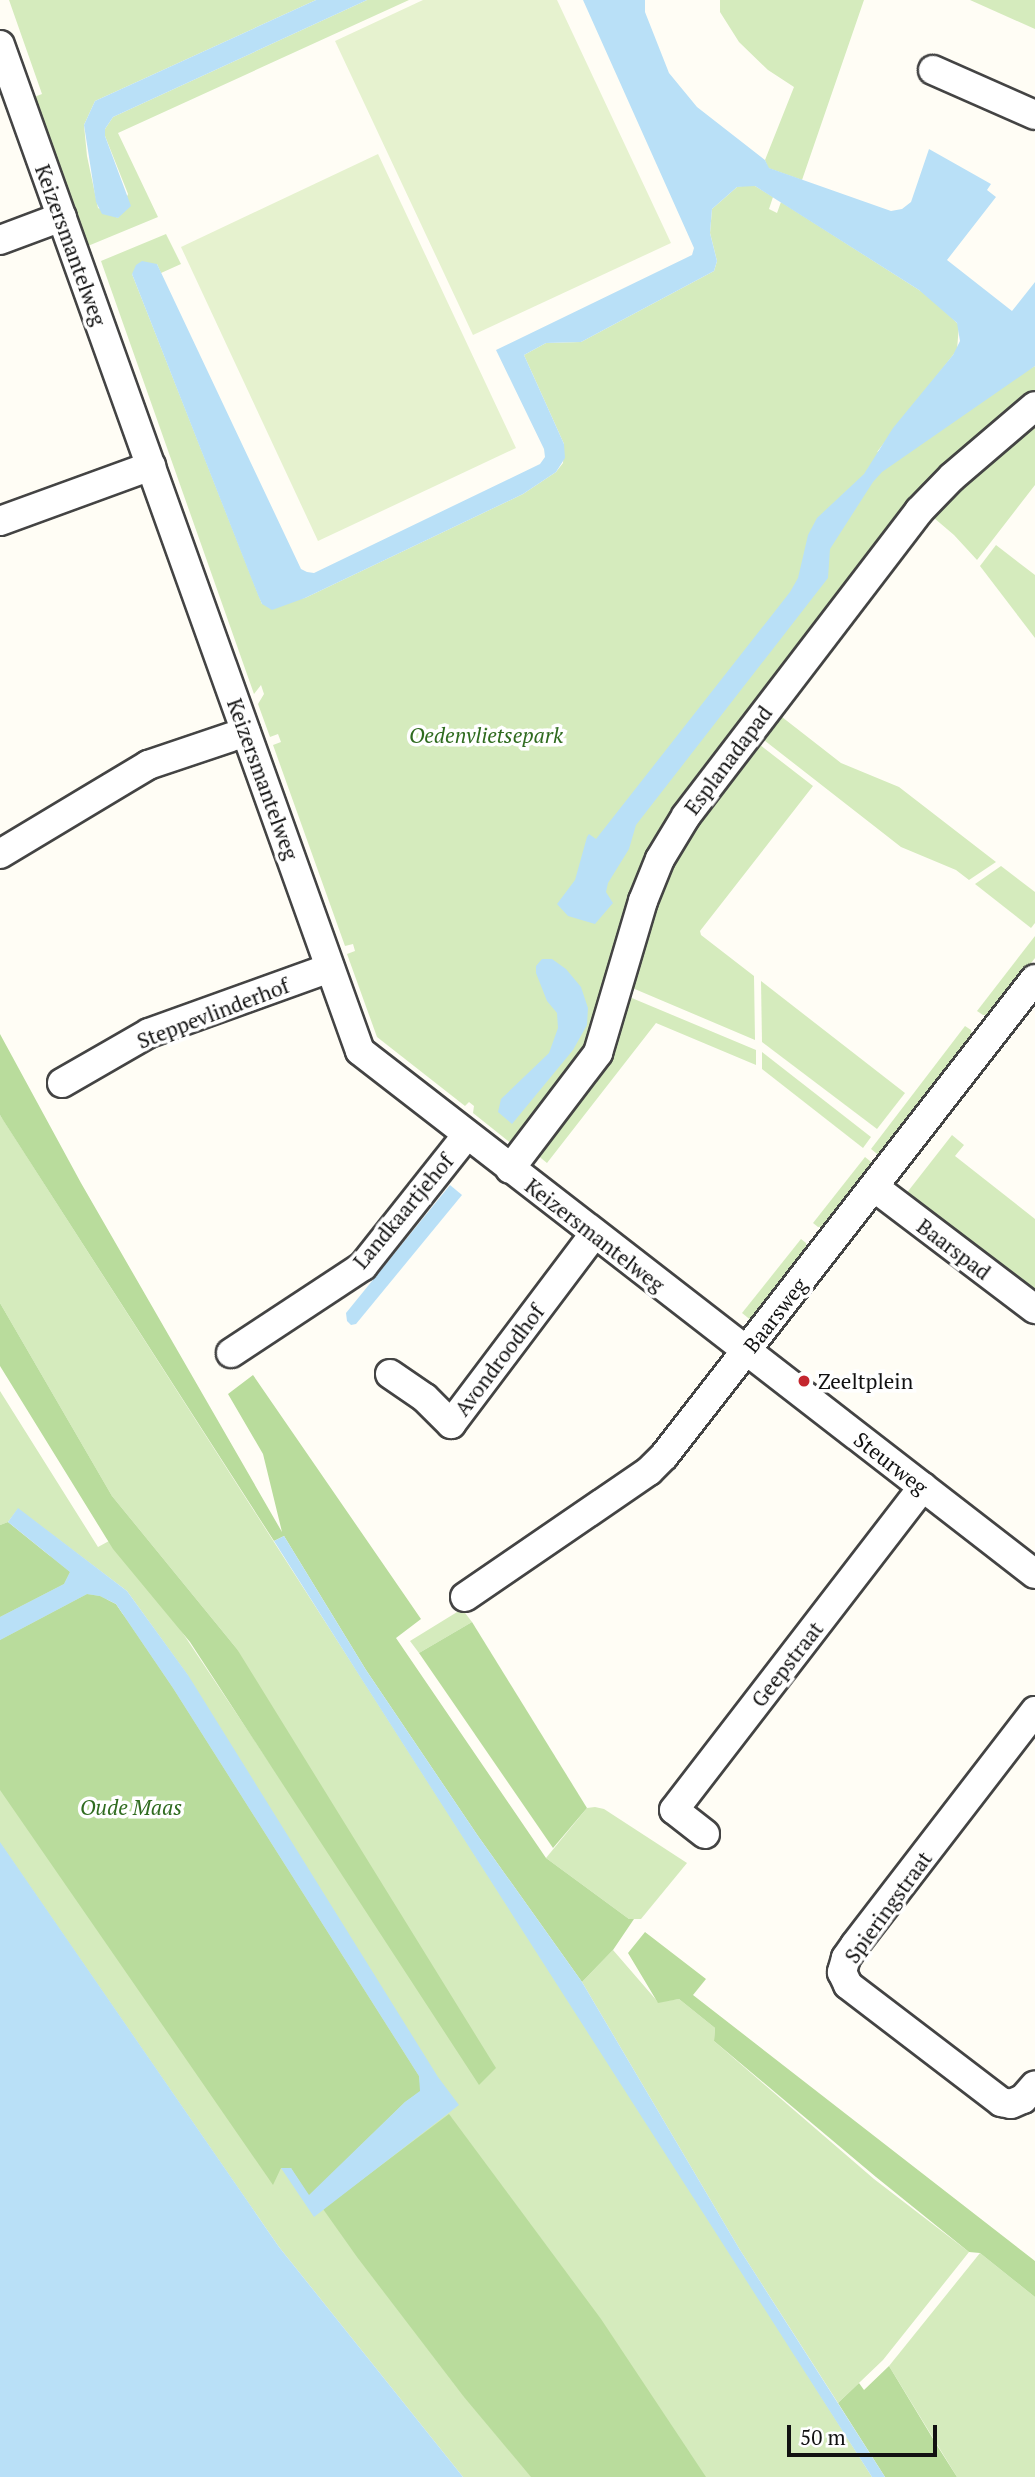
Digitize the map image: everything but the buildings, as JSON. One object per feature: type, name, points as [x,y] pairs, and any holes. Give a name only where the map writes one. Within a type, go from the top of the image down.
[{"type":"street","name":"Keizersmantelweg","points":[[0,45],[360,1051],[594,1234],[748,1350]]},
{"type":"street","points":[[933,70],[1035,115]]},
{"type":"street","points":[[0,240],[62,217]]},
{"type":"street","name":"Esplanadapad","points":[[510,1169],[598,1053],[643,901],[660,859],[686,816],[919,511],[952,477],[1035,406]]},
{"type":"street","points":[[0,521],[151,466]]},
{"type":"street","points":[[0,854],[148,765],[246,732]]},
{"type":"street","name":"Steppevlinderhof","points":[[62,1083],[149,1033],[330,968]]},
{"type":"street","name":"Baarsweg","points":[[464,1597],[649,1471],[748,1350],[1035,979]]},
{"type":"street","name":"Landkaartjehof","points":[[231,1353],[363,1266],[467,1135]]},
{"type":"street","name":"Baarspad","points":[[874,1187],[1035,1309]]},
{"type":"street","name":"Avondroodhof","points":[[390,1374],[425,1398],[451,1424],[594,1234]]},
{"type":"street","name":"Steurweg","points":[[748,1350],[1035,1574]]},
{"type":"street","name":"Geepstraat","points":[[705,1834],[674,1810],[923,1487]]},
{"type":"street","name":"Spieringstraat","points":[[1035,1711],[855,1945],[846,1958],[842,1972],[848,1986],[1001,2102],[1012,2104],[1023,2099],[1035,2085]]},
{"type":"green space","points":[[9,0],[316,0],[95,101],[84,125],[87,156],[98,208],[118,218],[128,194],[105,136],[105,129],[113,117],[367,0],[409,0],[118,133],[158,217],[83,248],[29,99],[42,94]]},
{"type":"green space","points":[[423,0],[557,0],[671,243],[473,335],[335,41]]},
{"type":"green space","points":[[720,0],[864,0],[802,180],[768,168],[765,160],[794,87],[768,70],[739,42],[720,12]]},
{"type":"green space","points":[[970,0],[1035,0],[1035,29]]},
{"type":"green space","points":[[378,154],[516,448],[318,541],[181,247]]},
{"type":"green space","name":"Oedenvlietsepark","points":[[755,186],[773,197],[769,209],[777,213],[781,202],[930,297],[959,325],[957,350],[877,452],[1035,366],[1035,398],[985,439],[670,830],[664,824],[658,830],[665,837],[597,1041],[517,1148],[473,1113],[474,1106],[469,1102],[465,1106],[377,1037],[347,954],[355,951],[353,944],[345,946],[273,745],[281,742],[278,734],[270,737],[258,704],[264,694],[261,685],[254,694],[101,261],[166,234],[181,264],[161,273],[157,264],[132,274],[262,604],[305,598],[523,494],[556,472],[563,463],[564,444],[524,355],[546,343],[581,342],[714,271],[717,261],[710,233],[712,209],[737,187]]},
{"type":"green space","points":[[1035,413],[1035,485],[977,560],[954,535],[927,512]]},
{"type":"green space","points":[[996,545],[1035,575],[1035,638],[980,566]]},
{"type":"green space","points":[[773,710],[841,763],[899,787],[996,862],[969,880],[956,870],[901,847],[755,733]]},
{"type":"green space","points":[[751,738],[813,786],[700,931],[701,935],[754,976],[755,1040],[630,987],[653,888]]},
{"type":"green space","points":[[1001,866],[1035,892],[1035,923],[1031,928],[975,884]]},
{"type":"green space","points":[[1035,936],[1035,958],[991,1015],[983,1015],[977,1011]]},
{"type":"green space","points":[[761,981],[905,1093],[877,1129],[762,1042]]},
{"type":"green space","points":[[627,996],[756,1050],[756,1065],[656,1023],[547,1163],[531,1150]]},
{"type":"green space","points":[[965,1026],[971,1030],[972,1039],[881,1157],[871,1149]]},
{"type":"green space","points":[[0,1034],[81,1183],[282,1532],[263,1454],[228,1394],[253,1375],[421,1619],[396,1638],[546,1858],[629,1919],[634,1919],[613,1950],[582,1982],[478,1836],[366,1670],[284,1536],[274,1541],[3,1120],[0,1115]]},
{"type":"green space","points":[[762,1052],[871,1137],[863,1148],[762,1069]]},
{"type":"green space","name":"Oude Maas","points":[[0,1115],[872,2477],[463,2477],[279,2247],[0,1843],[0,1572],[58,1553],[189,1677],[127,1591],[18,1509],[8,1522],[0,1525],[0,1391],[98,1547],[109,1541],[170,1614],[323,1843],[237,1649],[112,1496],[0,1303]]},
{"type":"green space","points":[[952,1135],[964,1145],[955,1156],[1035,1219],[1035,1302],[902,1199]]},
{"type":"green space","points":[[865,1157],[875,1165],[828,1226],[818,1227],[813,1223]]},
{"type":"green space","points":[[801,1239],[806,1243],[807,1253],[753,1322],[742,1313]]},
{"type":"green space","points":[[0,1303],[112,1496],[237,1649],[496,2068],[479,2085],[190,1642],[113,1549],[0,1366]]},
{"type":"green space","points":[[8,1522],[70,1572],[64,1584],[0,1617],[0,1525]]},
{"type":"green space","name":"Oude Maas","points":[[87,1594],[100,1596],[116,1604],[173,1688],[419,2076],[421,2091],[405,2102],[309,2196],[291,2168],[281,2168],[273,2185],[0,1790],[0,1640]]},
{"type":"green space","points":[[462,1609],[472,1622],[419,1653],[410,1641]]},
{"type":"green space","points":[[472,1622],[587,1808],[553,1848],[419,1653]]},
{"type":"green space","points":[[587,1808],[604,1809],[687,1863],[641,1919],[629,1919],[546,1858]]},
{"type":"green space","points":[[645,1932],[706,1979],[693,1995],[1035,2261],[1035,2297],[980,2253],[969,2252],[876,2177],[714,2041],[715,2028],[679,1999],[658,2003],[628,1953]]},
{"type":"green space","points":[[613,1950],[658,2002],[679,1999],[715,2028],[714,2041],[874,2179],[969,2252],[883,2360],[838,2403],[740,2250],[582,1982]]},
{"type":"green space","points":[[449,2114],[601,2319],[706,2477],[531,2477],[464,2397],[323,2209]]},
{"type":"green space","points":[[980,2253],[1035,2297],[1035,2477],[957,2477],[889,2366]]},
{"type":"green space","points":[[889,2366],[957,2477],[885,2477],[838,2403],[859,2383],[864,2390]]},
{"type":"water","points":[[316,0],[367,0],[113,117],[105,129],[105,136],[131,206],[118,218],[102,214],[96,202],[84,125],[95,101]]},
{"type":"water","points":[[583,0],[645,0],[645,12],[669,73],[697,107],[765,160],[769,168],[891,211],[902,209],[911,202],[929,149],[991,184],[987,190],[996,197],[947,260],[1012,311],[1035,282],[1035,366],[882,472],[873,482],[830,549],[828,578],[636,825],[629,849],[608,883],[606,892],[613,903],[595,924],[568,916],[557,904],[575,880],[587,837],[589,834],[596,839],[790,592],[798,578],[808,535],[817,518],[864,474],[893,428],[953,355],[960,341],[957,323],[919,290],[755,186],[737,187],[712,209],[710,233],[717,261],[714,271],[581,342],[546,343],[524,355],[564,444],[565,458],[556,472],[523,494],[305,598],[272,610],[262,604],[258,595],[132,274],[136,265],[142,261],[157,264],[301,569],[307,572],[314,573],[540,464],[545,457],[544,449],[496,350],[692,255],[694,248]]},
{"type":"water","points":[[542,959],[552,959],[566,969],[581,987],[588,1008],[587,1025],[573,1050],[512,1124],[498,1112],[501,1099],[549,1053],[558,1028],[557,1013],[547,1001],[536,973],[536,966]]},
{"type":"water","points":[[450,1185],[462,1195],[356,1324],[351,1325],[347,1321],[346,1313]]},
{"type":"water","points":[[18,1508],[127,1591],[188,1675],[438,2077],[459,2105],[314,2217],[281,2168],[291,2168],[309,2195],[405,2102],[420,2091],[419,2076],[173,1688],[116,1604],[100,1596],[87,1594],[0,1640],[0,1617],[64,1584],[70,1572],[8,1522]]},
{"type":"water","points":[[284,1536],[366,1670],[478,1836],[582,1982],[740,2250],[885,2477],[872,2477],[359,1675],[274,1541]]},
{"type":"water","points":[[0,1842],[279,2247],[463,2477],[0,2477]]},
{"type":"place","name":"Zeeltplein","points":[[804,1381]]}]
